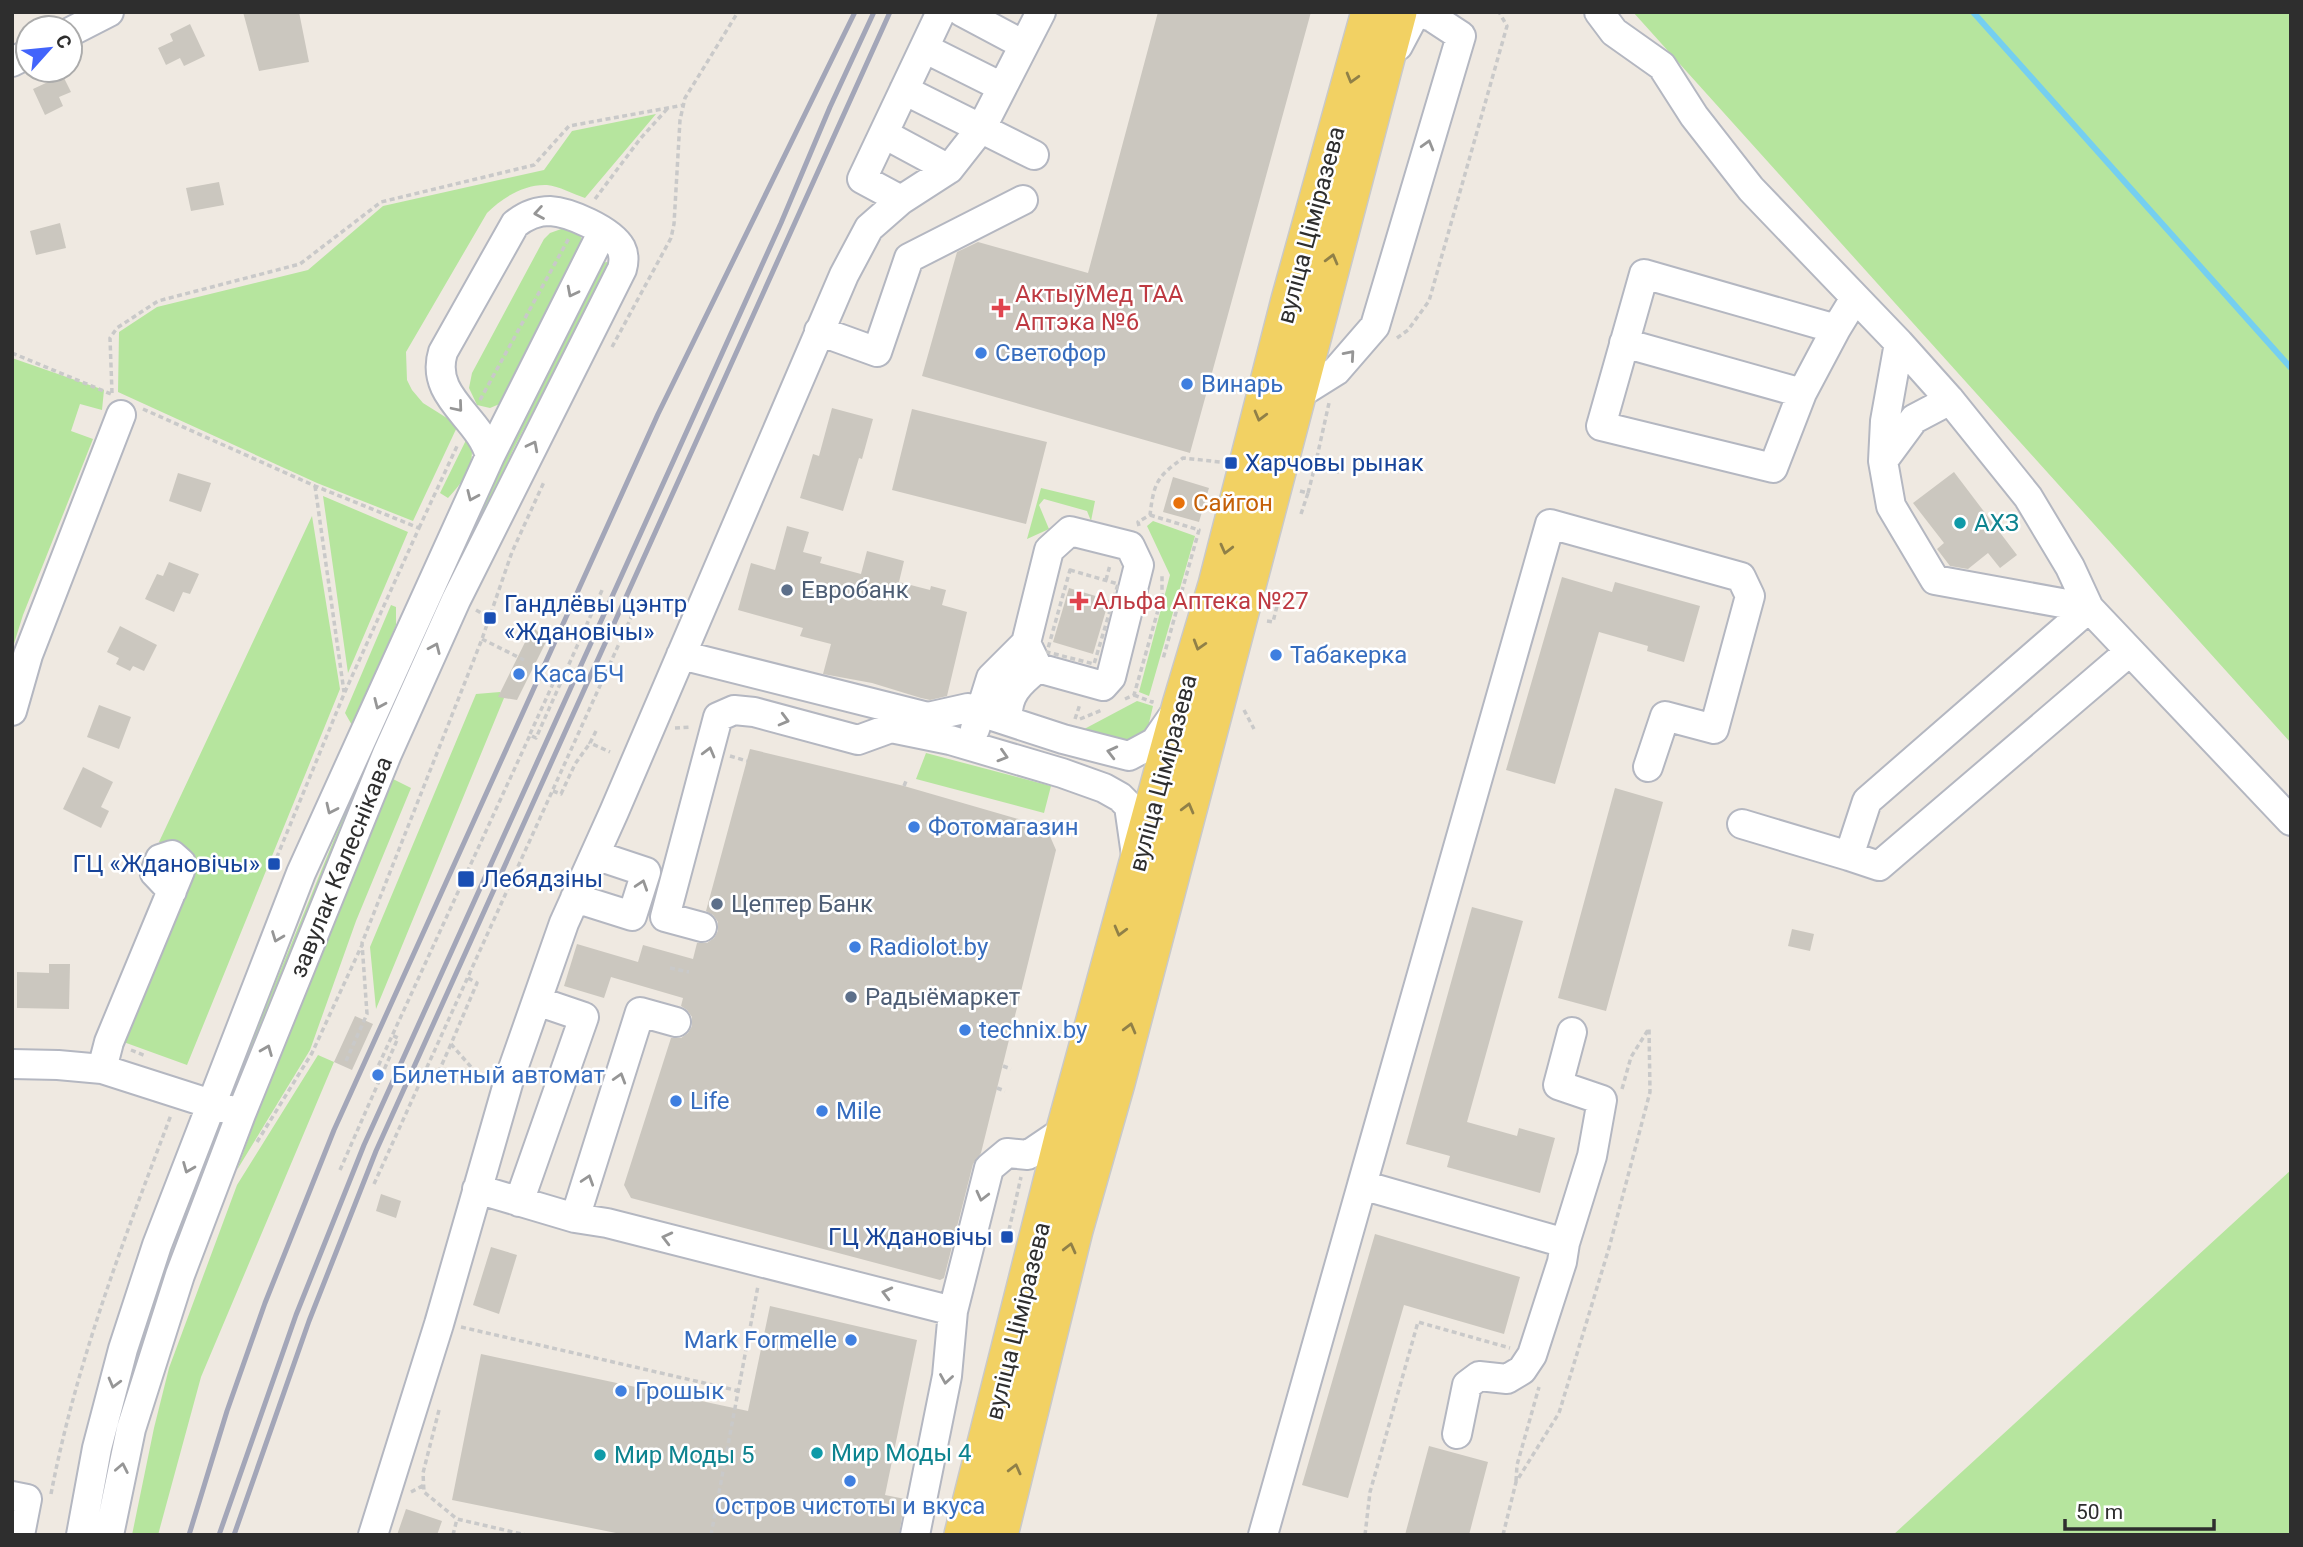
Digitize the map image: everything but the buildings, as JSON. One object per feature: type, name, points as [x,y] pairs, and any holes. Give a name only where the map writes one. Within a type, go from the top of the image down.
[{"type":"main road","name":"вуліца Ціміразева","points":[[963,1535],[1065,1130],[1138,865],[1168,697],[1217,585],[1290,300],[1370,12]]},
{"type":"main road","name":"вуліца Ціміразева","points":[[999,1535],[1074,1230],[1116,1083],[1398,12]]},
{"type":"street","points":[[84,25],[109,12]]},
{"type":"street","points":[[901,200],[862,179],[941,12]]},
{"type":"street","points":[[962,12],[1024,45]]},
{"type":"street","points":[[373,1535],[439,1324],[509,1080],[564,923],[819,331],[869,228],[901,200],[949,169],[982,127],[1041,12]]},
{"type":"street","points":[[1296,397],[1336,371],[1375,326],[1461,36],[1432,17],[1416,12],[1380,79]]},
{"type":"street","points":[[1607,22],[1662,66],[1694,116],[1751,190],[1899,343],[1950,400],[2028,497],[2070,567],[2089,608],[2291,821]]},
{"type":"street","points":[[924,48],[1002,87]]},
{"type":"street","points":[[904,90],[1034,155]]},
{"type":"street","points":[[884,134],[949,169]]},
{"type":"street","points":[[819,331],[877,352],[909,258],[1023,200]]},
{"type":"street","points":[[490,456],[486,442],[447,392],[440,370],[441,360],[510,230],[524,216],[549,211],[568,214],[591,225]]},
{"type":"street","name":"завулак Калеснікава","points":[[80,1535],[97,1448],[123,1349],[157,1245],[301,873],[490,456],[591,225],[621,247],[624,260],[618,281],[456,600],[387,754],[180,1275],[131,1429],[109,1535]]},
{"type":"street","points":[[1836,329],[1644,274],[1601,426],[1773,468],[1802,393],[1855,298]]},
{"type":"street","points":[[1625,343],[1802,393]]},
{"type":"street","points":[[1899,343],[1885,421],[1883,461],[1891,506],[1935,580],[2089,608]]},
{"type":"street","points":[[1883,461],[1914,419],[1950,400]]},
{"type":"street","points":[[12,711],[28,655],[123,405]]},
{"type":"street","points":[[1263,1535],[1549,524],[1741,576],[1750,596],[1714,729],[1665,716],[1648,767]]},
{"type":"street","points":[[1008,720],[1007,706],[1032,656],[1049,550],[1070,531],[1130,546],[1139,565],[1136,582],[1111,677],[1103,686],[1032,656]]},
{"type":"street","points":[[1849,856],[1867,801],[2089,608]]},
{"type":"street","points":[[1742,824],[1879,866],[2129,652]]},
{"type":"street","points":[[970,746],[990,678],[1032,656]]},
{"type":"street","points":[[677,663],[928,718],[968,708],[1063,739],[1129,756],[1155,742],[1168,697]]},
{"type":"street","points":[[677,663],[891,728],[970,746],[1104,788],[1129,806],[1138,865]]},
{"type":"street","points":[[702,927],[665,917],[719,717],[734,710],[754,712],[858,740],[891,728]]},
{"type":"street","points":[[575,898],[632,916],[646,872],[595,855]]},
{"type":"street","points":[[102,1069],[109,1042],[172,891]]},
{"type":"street","points":[[519,1202],[584,1017],[537,1001]]},
{"type":"street","points":[[575,1217],[640,1012],[676,1023]]},
{"type":"street","points":[[1457,1434],[1467,1385],[1479,1376],[1507,1379],[1522,1370],[1532,1355],[1562,1262],[1565,1243],[1592,1156],[1602,1100],[1558,1085],[1572,1032]]},
{"type":"street","points":[[12,1064],[102,1069],[242,1114]]},
{"type":"street","points":[[915,1535],[947,1376],[953,1311],[989,1168],[1007,1153],[1028,1155],[1065,1130]]},
{"type":"street","points":[[1362,1185],[1565,1243]]},
{"type":"street","points":[[477,1189],[575,1217],[621,1226],[953,1311]]},
{"type":"street","points":[[12,1496],[27,1499],[20,1535]]},
{"type":"path","points":[[609,353],[671,238],[685,98],[737,12]]},
{"type":"path","points":[[123,405],[110,338],[117,328],[159,301],[300,264],[381,202],[534,165],[569,127],[684,105]]},
{"type":"path","points":[[274,864],[344,694],[469,420],[591,225],[640,139],[668,108]]},
{"type":"path","points":[[12,353],[123,405],[419,528]]},
{"type":"path","points":[[1301,514],[1315,466],[1339,472]]},
{"type":"path","points":[[257,1143],[312,1053],[362,943],[482,639],[512,552],[546,477]]},
{"type":"path","points":[[315,486],[344,694]]},
{"type":"path","points":[[1298,491],[1308,492]]},
{"type":"path","points":[[1150,515],[1199,530],[1163,662]]},
{"type":"path","points":[[1070,570],[1118,584],[1094,664],[1047,652],[1070,570]]},
{"type":"path","points":[[530,734],[536,738],[603,588]]},
{"type":"path","points":[[374,1184],[638,602]]},
{"type":"path","points":[[482,639],[524,660]]},
{"type":"path","points":[[375,1073],[557,676]]},
{"type":"path","points":[[1134,695],[1152,702],[1168,697]]},
{"type":"path","points":[[672,729],[692,727]]},
{"type":"path","points":[[553,790],[561,794],[575,764],[596,731]]},
{"type":"path","points":[[590,743],[610,752]]},
{"type":"path","points":[[728,755],[747,761]]},
{"type":"path","points":[[346,1061],[367,1014],[362,943]]},
{"type":"path","points":[[670,968],[690,972]]},
{"type":"path","points":[[435,1080],[477,983],[467,978]]},
{"type":"path","points":[[1503,1535],[1516,1482],[1559,1413],[1609,1248],[1650,1092],[1649,1028]]},
{"type":"path","points":[[340,1170],[398,1038],[392,1035]]},
{"type":"path","points":[[451,1044],[471,1067]]},
{"type":"path","points":[[1003,1066],[1011,1069]]},
{"type":"path","points":[[997,1088],[1004,1091]]},
{"type":"path","points":[[50,1500],[78,1377],[96,1318],[172,1113]]},
{"type":"path","points":[[711,1535],[759,1281]]},
{"type":"path","points":[[1365,1535],[1370,1492],[1418,1322],[1532,1355]]},
{"type":"path","points":[[439,1324],[739,1391]]},
{"type":"path","points":[[442,1399],[423,1473],[424,1492],[457,1519],[526,1535]]},
{"type":"path","points":[[453,1535],[457,1519]]},
{"type":"green space","points":[[1633,12],[2291,12],[2291,743]]},
{"type":"green space","points":[[656,114],[585,198],[556,187],[538,185],[514,193],[487,213],[406,352],[407,380],[412,390],[423,403],[458,425],[413,521],[317,483],[118,392],[119,332],[157,307],[308,270],[383,206],[544,170],[572,131]]},
{"type":"green space","points":[[564,228],[579,233],[583,242],[502,403],[490,408],[477,405],[469,388],[472,373],[544,239],[550,233]]},
{"type":"green space","points":[[607,262],[609,266],[514,448],[382,737],[378,734],[508,439],[601,263]]},
{"type":"green space","points":[[12,358],[104,390],[102,410],[80,404],[71,431],[93,439],[23,615],[12,650]]},
{"type":"green space","points":[[469,434],[472,452],[469,469],[448,498],[440,493]]},
{"type":"green space","points":[[1041,488],[1095,501],[1091,521],[1087,511],[1044,499],[1039,505],[1049,529],[1027,539]]},
{"type":"green space","points":[[323,496],[408,532],[348,673]]},
{"type":"green space","points":[[312,516],[340,689],[187,1065],[118,1040],[191,857],[159,842]]},
{"type":"green space","points":[[1153,521],[1195,536],[1149,696],[1139,692],[1170,575],[1147,526]]},
{"type":"green space","points":[[391,605],[396,607],[396,625],[353,727],[345,713]]},
{"type":"green space","points":[[500,692],[504,698],[376,1009],[370,947],[476,694]]},
{"type":"green space","points":[[1137,701],[1153,706],[1145,740],[1137,746],[1073,735]]},
{"type":"green space","points":[[926,753],[1051,786],[1044,813],[916,779]]},
{"type":"green space","points":[[368,770],[241,1083],[236,1079],[362,771]]},
{"type":"green space","points":[[393,779],[411,788],[356,921],[310,1050],[237,1170],[268,1084]]},
{"type":"green space","points":[[318,1055],[334,1062],[201,1377],[158,1535],[132,1535],[169,1368],[237,1185]]},
{"type":"green space","points":[[2291,1170],[2291,1535],[1893,1535]]},
{"type":"green space","points":[[158,1274],[166,1279],[99,1535],[92,1535],[106,1458]]},
{"type":"waterway","points":[[1973,12],[2291,368]]},
{"type":"railway","points":[[189,1535],[227,1411],[265,1303],[334,1130],[658,414],[855,12]]},
{"type":"railway","points":[[219,1535],[296,1315],[364,1145],[874,12]]},
{"type":"railway","points":[[234,1535],[309,1321],[376,1151],[890,12]]},
{"type":"place","name":"АктыўМед ТАА Аптэка №6","points":[[1001,308]]},
{"type":"place","name":"Светофор","points":[[981,353]]},
{"type":"place","name":"Винарь","points":[[1187,384]]},
{"type":"place","name":"Харчовы рынак","points":[[1231,463]]},
{"type":"place","name":"Сайгон","points":[[1179,503]]},
{"type":"place","name":"АХЗ","points":[[1960,523]]},
{"type":"place","name":"Евробанк","points":[[787,590]]},
{"type":"place","name":"Альфа Аптека №27","points":[[1079,601]]},
{"type":"place","name":"Гандлёвы цэнтр «Ждановічы»","points":[[490,618]]},
{"type":"place","name":"Табакерка","points":[[1276,655]]},
{"type":"place","name":"Каса БЧ","points":[[519,674]]},
{"type":"place","name":"Фотомагазин","points":[[914,827]]},
{"type":"place","name":"ГЦ «Ждановічы»","points":[[274,864]]},
{"type":"place","name":"Лебядзіны","points":[[466,879]]},
{"type":"place","name":"Цептер Банк","points":[[717,904]]},
{"type":"place","name":"Radiolot.by","points":[[855,947]]},
{"type":"place","name":"Радыёмаркет","points":[[851,997]]},
{"type":"place","name":"technix.by","points":[[965,1030]]},
{"type":"place","name":"Билетный автомат","points":[[378,1075]]},
{"type":"place","name":"Life","points":[[676,1101]]},
{"type":"place","name":"Mile","points":[[822,1111]]},
{"type":"place","name":"ГЦ Ждановічы","points":[[1007,1237]]},
{"type":"place","name":"Mark Formelle","points":[[851,1340]]},
{"type":"place","name":"Грошык","points":[[621,1391]]},
{"type":"place","name":"Мир Моды 4","points":[[817,1453]]},
{"type":"place","name":"Мир Моды 5","points":[[600,1455]]},
{"type":"place","name":"Остров чистоты и вкуса","points":[[850,1481]]}]
